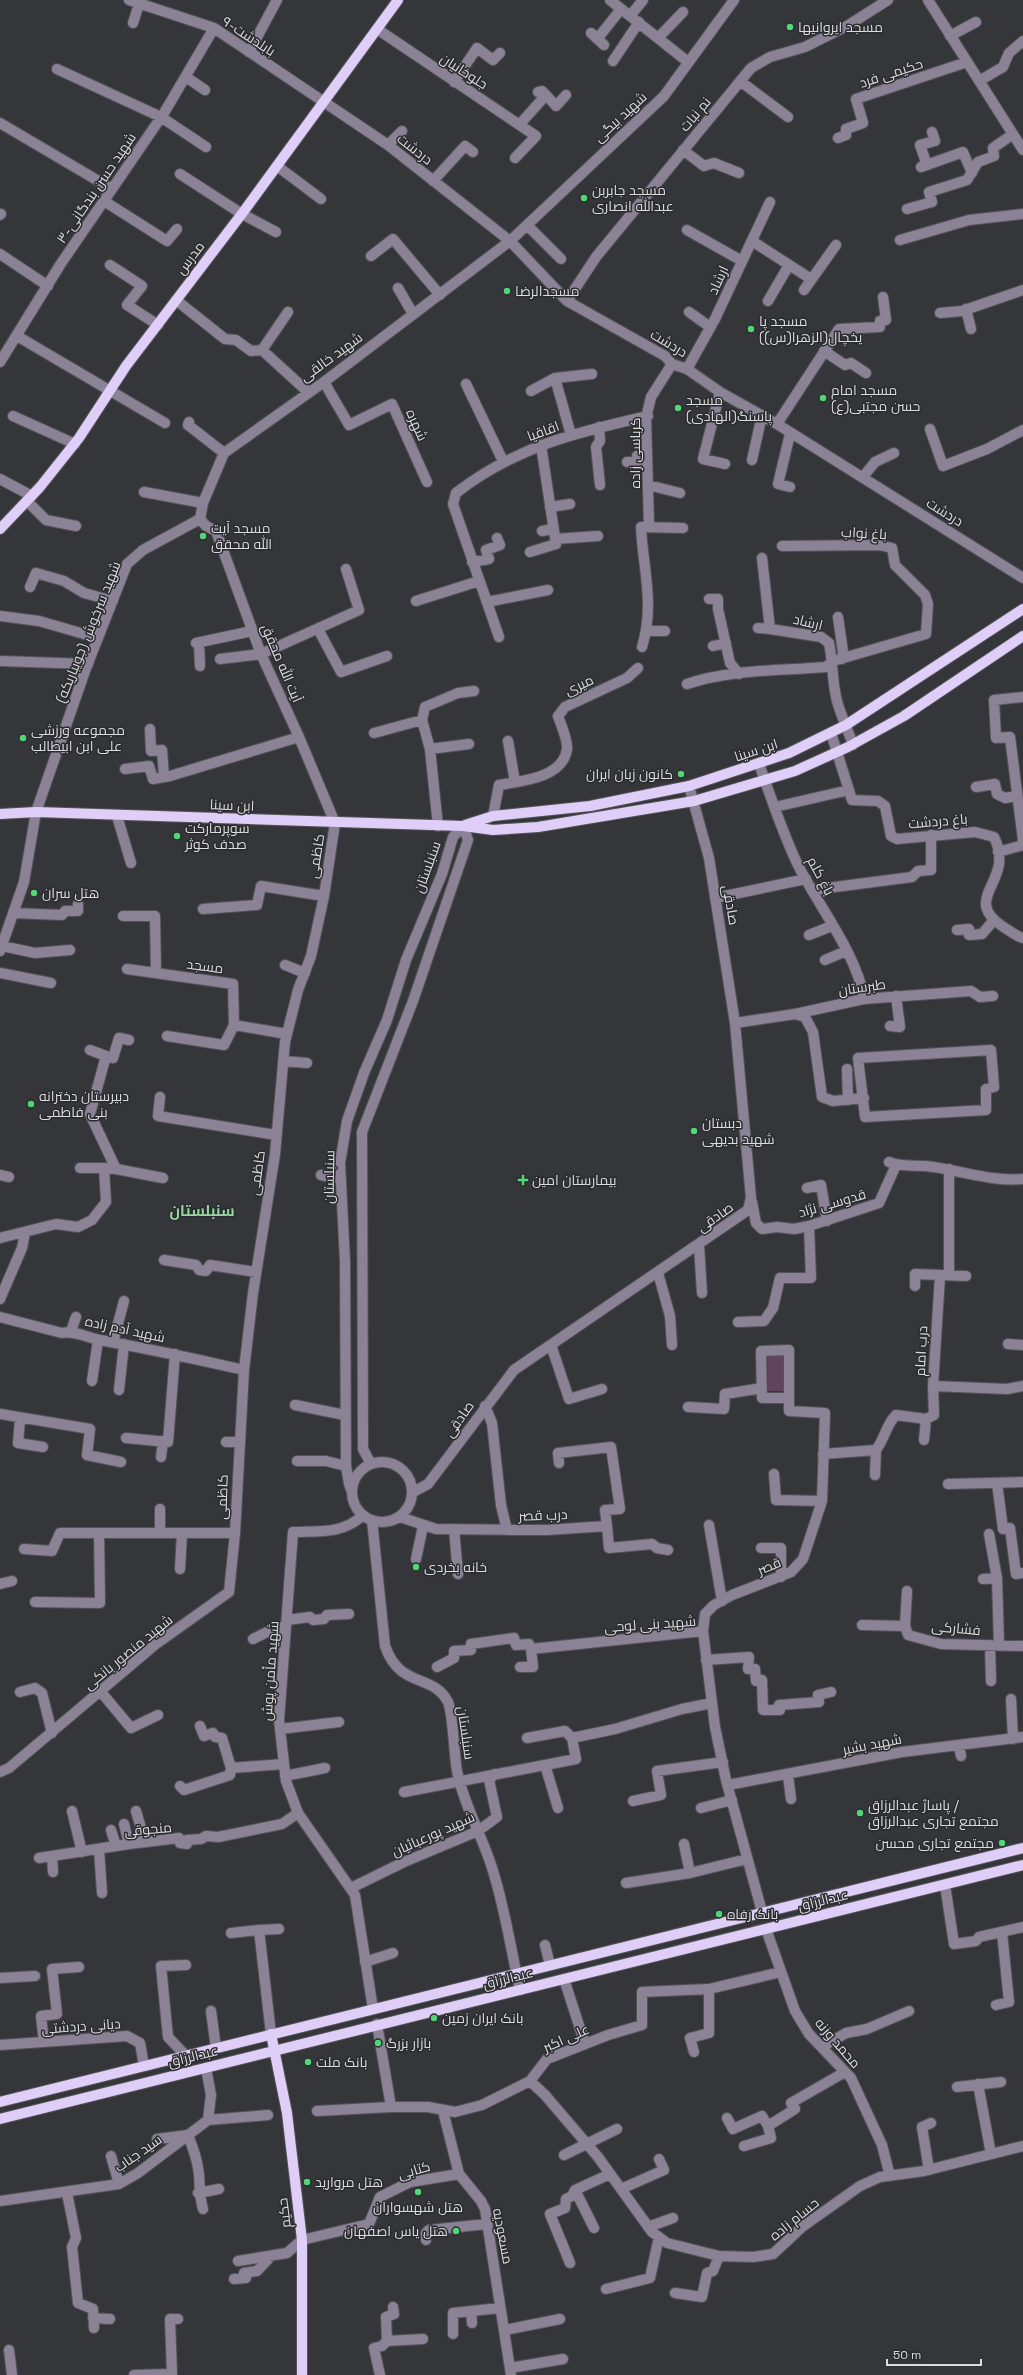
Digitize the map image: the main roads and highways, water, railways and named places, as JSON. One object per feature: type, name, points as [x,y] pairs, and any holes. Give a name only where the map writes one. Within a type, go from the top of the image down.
[{"type":"main road","name":"مدرس","points":[[0,529],[29,498],[75,444],[110,391],[176,300],[242,214],[398,0]]},
{"type":"main road","name":"ابن سینا","points":[[463,826],[493,816],[590,806],[690,786],[789,754],[846,725],[1023,609]]},
{"type":"main road","name":"ابن سینا","points":[[0,814],[36,812],[117,816],[463,826],[493,830],[538,827],[694,800],[795,771],[853,745],[904,716],[1023,636]]},
{"type":"main road","name":"عبدالرزاق","points":[[0,2102],[1023,1848]]},
{"type":"main road","name":"عبدالرزاق","points":[[0,2119],[377,2024],[1023,1865]]},
{"type":"main road","points":[[908,1876],[912,1893]]},
{"type":"main road","name":"حکیم","points":[[271,2034],[287,2113],[302,2240],[302,2375]]},
{"type":"place","name":"مسجد ایروانیها","points":[[790,27]]},
{"type":"place","name":"مسجد جابربن عبدالله انصاری","points":[[584,198]]},
{"type":"place","name":"مسجدالرضا","points":[[507,291]]},
{"type":"place","name":"مسجد پا یخچال(الزهرا(س))","points":[[751,329]]},
{"type":"place","name":"مسجد امام حسن مجتبی(ع)","points":[[823,398]]},
{"type":"place","name":"مسجد پاسنگ(الهادی)","points":[[678,408]]},
{"type":"place","name":"مسجد آیت الله محقق","points":[[203,536]]},
{"type":"place","name":"مجموعه ورزشی علی ابن ابیطالب","points":[[23,738]]},
{"type":"place","name":"کانون زبان ایران","points":[[681,774]]},
{"type":"place","name":"سوپرمارکت صدف کوثر","points":[[177,836]]},
{"type":"place","name":"هتل سران","points":[[34,893]]},
{"type":"place","name":"دبیرستان دخترانه بنی فاطمی","points":[[31,1104]]},
{"type":"place","name":"دبستان شهید بدیهی","points":[[694,1131]]},
{"type":"place","name":"بیمارستان امین","points":[[523,1180]]},
{"type":"place","name":"خانه بخردی","points":[[416,1567]]},
{"type":"place","name":"پاساژ عبدالرزاق / مجتمع تجاری عبدالرزاق","points":[[860,1813]]},
{"type":"place","name":"مجتمع تجاری محسن","points":[[1002,1843]]},
{"type":"place","name":"بانک رفاه","points":[[719,1914]]},
{"type":"place","name":"بانک ایران زمین","points":[[434,2018]]},
{"type":"place","name":"بازار بزرگ","points":[[378,2043]]},
{"type":"place","name":"بانک ملت","points":[[308,2062]]},
{"type":"place","name":"هتل مروارید","points":[[307,2182]]},
{"type":"place","name":"هتل شهسواران","points":[[418,2192]]},
{"type":"place","name":"هتل یاس اصفهان","points":[[456,2231]]},
{"type":"district","name":"سنبلستان","points":[[202,1210]]}]
